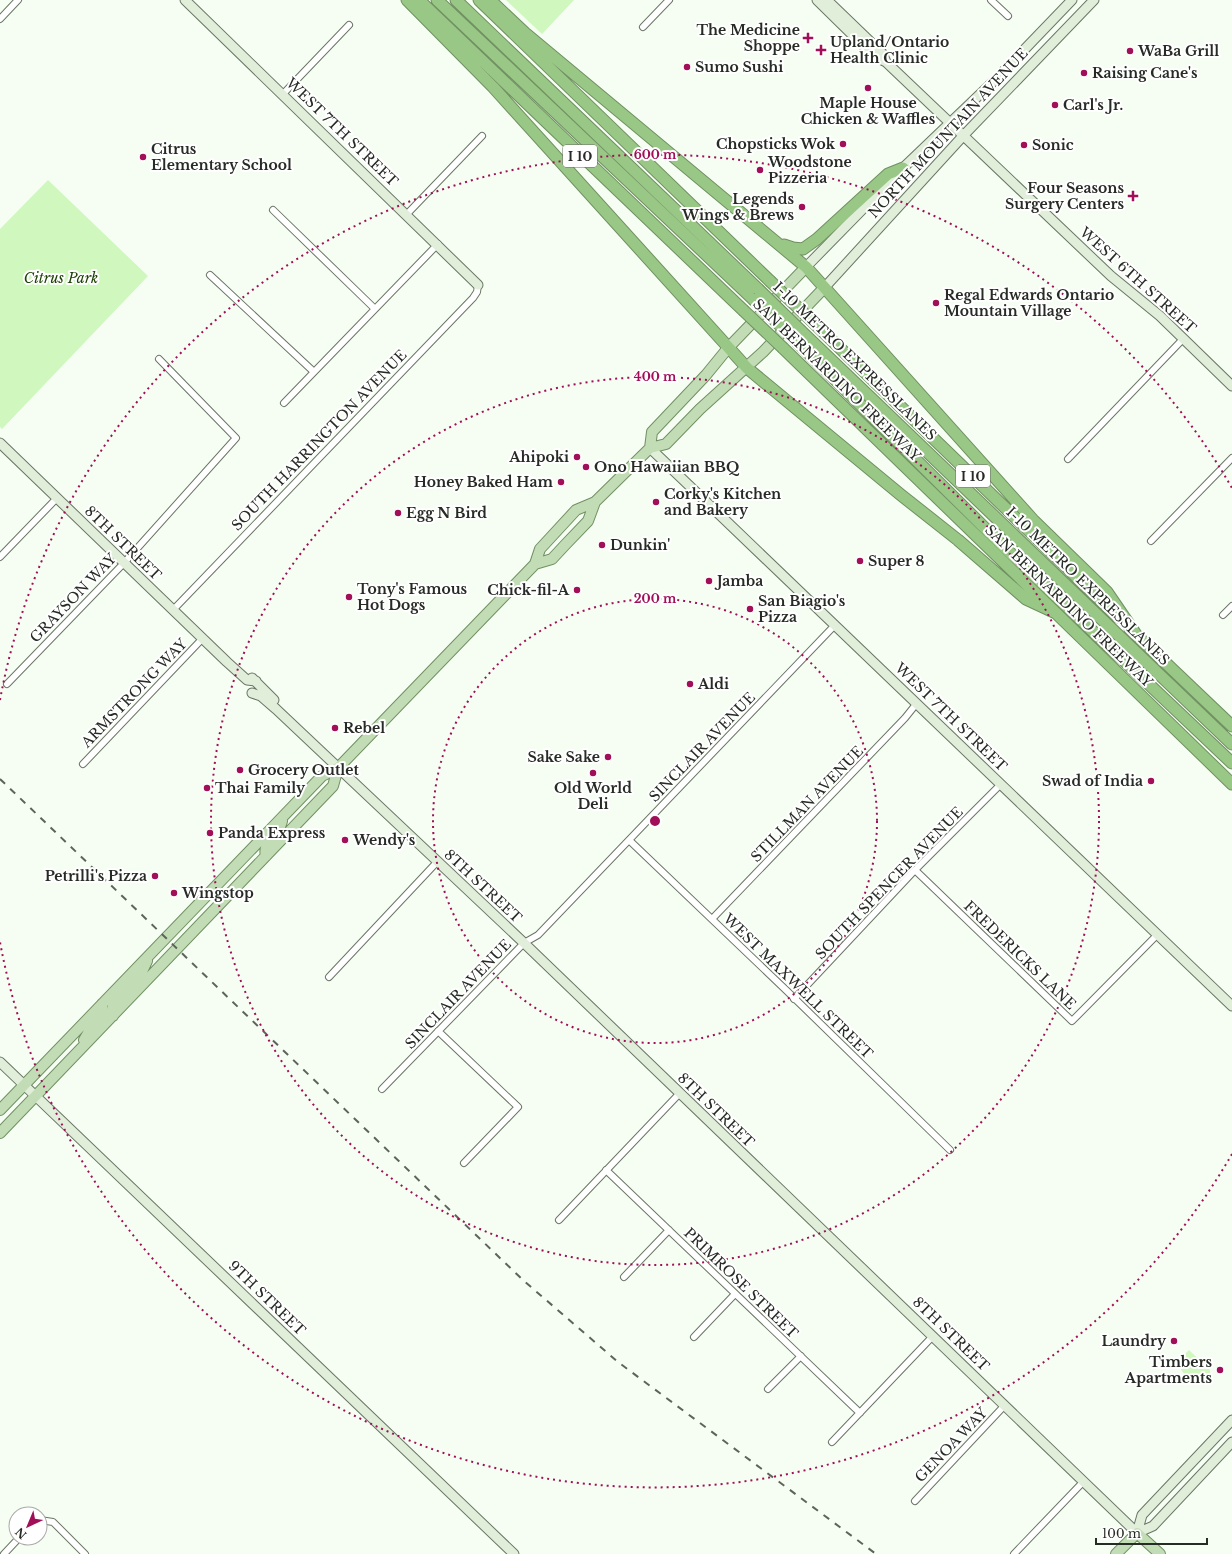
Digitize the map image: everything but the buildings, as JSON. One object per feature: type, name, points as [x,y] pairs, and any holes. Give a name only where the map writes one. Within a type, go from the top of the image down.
[{"type":"highway","points":[[407,0],[493,87],[747,368],[901,496],[958,540],[1026,599],[1056,613]]},
{"type":"highway","name":"SAN BERNARDINO FREEWAY","points":[[418,0],[783,348],[1232,784]]},
{"type":"highway","name":"I-10 METRO EXPRESSLANES","points":[[437,0],[753,299],[797,335],[1027,548],[1232,744]]},
{"type":"highway","name":"I-10 METRO EXPRESSLANES","points":[[456,0],[758,289],[797,335],[1004,547],[1232,763]]},
{"type":"highway","name":"SAN BERNARDINO FREEWAY","points":[[478,0],[1232,726]]},
{"type":"highway","points":[[490,0],[525,33],[778,242],[806,267],[1034,521],[1107,592],[1135,634]]},
{"type":"highway","points":[[490,51],[548,125]]},
{"type":"highway","points":[[524,65],[681,197]]},
{"type":"highway","points":[[778,242],[793,248],[804,249],[888,174],[903,168]]},
{"type":"highway","points":[[985,488],[1027,548]]},
{"type":"highway","points":[[928,490],[1004,547]]},
{"type":"main road","points":[[650,448],[652,432],[706,376],[728,348],[806,267]]},
{"type":"main road","points":[[0,1110],[322,776],[338,768],[535,564],[540,549],[576,510],[595,502],[650,448],[666,444],[700,409],[747,368],[825,287]]},
{"type":"main road","points":[[535,564],[552,559],[588,521],[595,502]]},
{"type":"main road","points":[[0,1133],[333,786],[338,768]]},
{"type":"main road","points":[[266,856],[264,850],[276,834],[286,813]]},
{"type":"main road","points":[[196,930],[198,921],[204,912],[254,860],[254,855],[250,850]]},
{"type":"main road","points":[[113,1016],[113,1004],[140,976],[150,954]]},
{"type":"main road","points":[[77,1054],[91,1028],[104,1015],[102,1004]]},
{"type":"main road","points":[[1116,1554],[1137,1533],[1160,1554]]},
{"type":"street","points":[[0,19],[18,0]]},
{"type":"street","name":"WEST 7TH STREET","points":[[185,0],[478,284]]},
{"type":"street","points":[[643,27],[669,0]]},
{"type":"street","name":"WEST 6TH STREET","points":[[817,0],[874,56],[886,62],[1111,276],[1145,303],[1232,386]]},
{"type":"street","name":"WEST 6TH STREET","points":[[827,0],[882,53],[886,62]]},
{"type":"street","points":[[991,0],[1008,16]]},
{"type":"street","name":"NORTH MOUNTAIN AVENUE","points":[[806,267],[1072,0]]},
{"type":"street","name":"NORTH MOUNTAIN AVENUE","points":[[825,287],[963,136],[1094,0]]},
{"type":"street","points":[[283,94],[349,25]]},
{"type":"street","points":[[407,214],[482,136]]},
{"type":"street","points":[[273,210],[375,309]]},
{"type":"street","points":[[284,403],[438,244]]},
{"type":"street","points":[[210,275],[314,372]]},
{"type":"street","name":"SOUTH HARRINGTON AVENUE","points":[[173,610],[473,298],[477,292],[478,284]]},
{"type":"street","points":[[1068,459],[1183,339]]},
{"type":"street","name":"GRAYSON WAY","points":[[7,684],[124,563],[236,438],[159,358]]},
{"type":"street","name":"8TH STREET","points":[[0,443],[203,638],[227,662],[229,671],[267,707],[276,709],[524,943],[679,1094],[1137,1533]]},
{"type":"street","name":"WEST 7TH STREET","points":[[650,448],[1232,1006]]},
{"type":"street","points":[[1151,541],[1232,458]]},
{"type":"street","points":[[0,557],[57,498]]},
{"type":"street","points":[[1223,615],[1232,606]]},
{"type":"street","name":"SINCLAIR AVENUE","points":[[382,1089],[524,943],[538,935],[835,625]]},
{"type":"street","name":"ARMSTRONG WAY","points":[[82,764],[203,638]]},
{"type":"street","name":"8TH STREET","points":[[227,662],[236,663],[256,681],[275,700],[276,709]]},
{"type":"street","name":"STILLMAN AVENUE","points":[[712,919],[906,718],[917,703]]},
{"type":"street","name":"SOUTH SPENCER AVENUE","points":[[794,998],[915,870],[1002,784]]},
{"type":"street","name":"WEST MAXWELL STREET","points":[[628,840],[712,919],[950,1150]]},
{"type":"street","points":[[328,977],[437,862]]},
{"type":"street","name":"FREDERICKS LANE","points":[[915,870],[1072,1021],[1158,934]]},
{"type":"street","points":[[438,1031],[518,1107],[464,1163]]},
{"type":"street","name":"9TH STREET","points":[[0,1062],[514,1554]]},
{"type":"street","points":[[558,1220],[679,1094]]},
{"type":"street","name":"PRIMROSE STREET","points":[[606,1170],[860,1413]]},
{"type":"street","points":[[624,1277],[669,1230]]},
{"type":"street","points":[[694,1337],[735,1294]]},
{"type":"street","points":[[832,1442],[933,1336]]},
{"type":"street","points":[[768,1389],[801,1356]]},
{"type":"street","name":"GENOA WAY","points":[[915,1501],[1005,1406]]},
{"type":"street","points":[[1137,1533],[1142,1515],[1232,1420]]},
{"type":"street","points":[[1137,1533],[1153,1526],[1232,1442],[1222,1431]]},
{"type":"street","points":[[1014,1554],[1084,1481]]},
{"type":"street","points":[[48,1521],[53,1522],[85,1554]]},
{"type":"street","points":[[4,1554],[12,1546]]},
{"type":"green space","points":[[506,0],[574,0],[542,34]]},
{"type":"green space","name":"Citrus Park","points":[[48,180],[148,276],[2,429],[0,427],[0,229]]},
{"type":"green space","points":[[1189,1350],[1210,1370],[1210,1374],[1204,1381],[1198,1381],[1187,1373],[1185,1375],[1176,1363]]},
{"type":"railway","points":[[0,779],[524,1281],[618,1362],[876,1554]]},
{"type":"place","name":"The Medicine Shoppe","points":[[808,38]]},
{"type":"place","name":"Upland/Ontario Health Clinic","points":[[821,50]]},
{"type":"place","name":"WaBa Grill","points":[[1130,51]]},
{"type":"place","name":"Sumo Sushi","points":[[687,67]]},
{"type":"place","name":"Raising Cane's","points":[[1084,73]]},
{"type":"place","name":"Maple House Chicken & Waffles","points":[[868,88]]},
{"type":"place","name":"Carl's Jr.","points":[[1055,105]]},
{"type":"place","name":"Chopsticks Wok","points":[[843,144]]},
{"type":"place","name":"Sonic","points":[[1024,145]]},
{"type":"place","name":"Citrus Elementary School","points":[[143,157]]},
{"type":"place","name":"Woodstone Pizzeria","points":[[760,170]]},
{"type":"place","name":"Four Seasons Surgery Centers","points":[[1133,196]]},
{"type":"place","name":"Legends Wings & Brews","points":[[802,207]]},
{"type":"place","name":"Regal Edwards Ontario Mountain Village","points":[[936,303]]},
{"type":"place","name":"Ahipoki","points":[[577,457]]},
{"type":"place","name":"Ono Hawaiian BBQ","points":[[586,467]]},
{"type":"place","name":"Honey Baked Ham","points":[[561,482]]},
{"type":"place","name":"Corky's Kitchen and Bakery","points":[[656,502]]},
{"type":"place","name":"Egg N Bird","points":[[398,513]]},
{"type":"place","name":"Dunkin'","points":[[602,545]]},
{"type":"place","name":"Super 8","points":[[860,561]]},
{"type":"place","name":"Jamba","points":[[709,581]]},
{"type":"place","name":"Chick-fil-A","points":[[577,590]]},
{"type":"place","name":"Tony's Famous Hot Dogs","points":[[349,597]]},
{"type":"place","name":"San Biagio's Pizza","points":[[750,609]]},
{"type":"place","name":"Aldi","points":[[690,684]]},
{"type":"place","name":"Rebel","points":[[335,728]]},
{"type":"place","name":"Sake Sake","points":[[608,757]]},
{"type":"place","name":"Grocery Outlet","points":[[240,770]]},
{"type":"place","name":"Old World Deli","points":[[593,773]]},
{"type":"place","name":"Swad of India","points":[[1151,781]]},
{"type":"place","name":"Thai Family","points":[[207,788]]},
{"type":"place","name":"Panda Express","points":[[210,833]]},
{"type":"place","name":"Wendy's","points":[[345,840]]},
{"type":"place","name":"Petrilli's Pizza","points":[[155,876]]},
{"type":"place","name":"Wingstop","points":[[174,893]]},
{"type":"place","name":"Laundry","points":[[1174,1341]]},
{"type":"place","name":"Timbers Apartments","points":[[1220,1370]]}]
